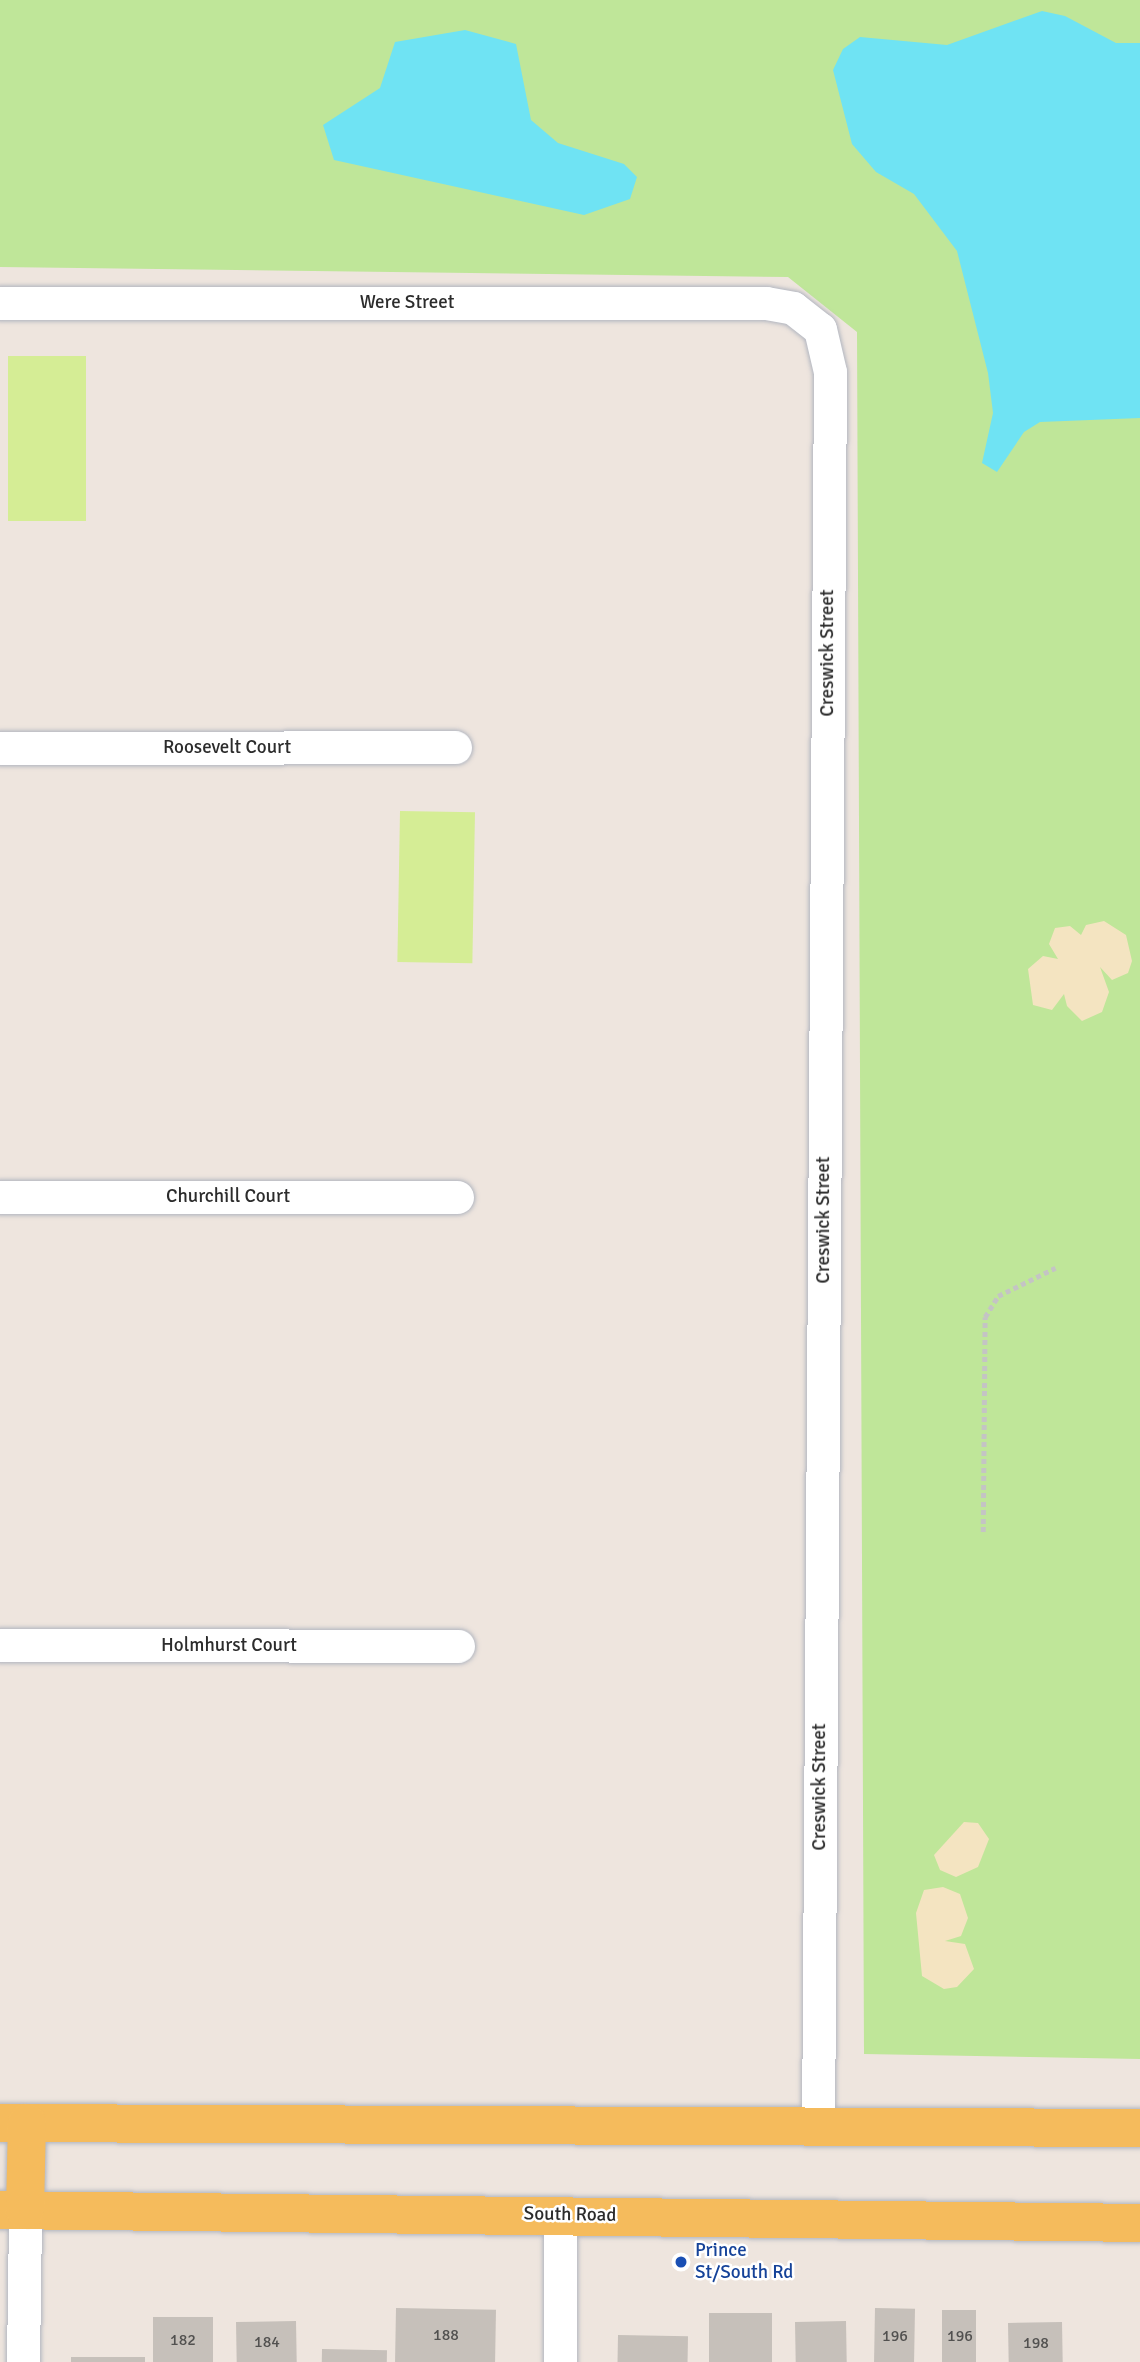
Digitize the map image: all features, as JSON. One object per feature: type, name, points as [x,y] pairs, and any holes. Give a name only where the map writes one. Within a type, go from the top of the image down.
[{"type":"main road","points":[[12,2210],[13,2123],[1140,2128]]},
{"type":"main road","name":"South Road","points":[[12,2210],[560,2214],[1140,2223]]},
{"type":"street","name":"Were Street","points":[[0,303],[766,303],[811,318]]},
{"type":"street","name":"Creswick Street","points":[[811,318],[830,372],[818,2126]]},
{"type":"street","name":"Roosevelt Court","points":[[0,748],[455,747]]},
{"type":"street","name":"Churchill Court","points":[[0,1197],[457,1197]]},
{"type":"street","name":"Holmhurst Court","points":[[0,1645],[458,1646]]},
{"type":"street","points":[[12,2210],[23,2362]]},
{"type":"street","points":[[560,2214],[560,2362]]},
{"type":"path","points":[[983,1532],[985,1317],[998,1296],[1055,1268]]},
{"type":"green space","points":[[0,0],[1140,0],[1140,2059],[864,2054],[857,332],[788,277],[0,267]]},
{"type":"green space","points":[[8,356],[86,356],[86,521],[8,521]]},
{"type":"green space","points":[[400,811],[475,812],[472,963],[397,962]]},
{"type":"sand","points":[[1104,921],[1126,935],[1132,961],[1128,973],[1112,980],[1100,967],[1109,992],[1102,1012],[1082,1021],[1067,1006],[1064,994],[1052,1010],[1033,1005],[1028,969],[1043,956],[1058,959],[1049,944],[1055,928],[1070,926],[1081,935],[1086,925]]},
{"type":"sand","points":[[964,1822],[978,1823],[989,1839],[978,1867],[956,1877],[940,1870],[934,1855]]},
{"type":"sand","points":[[943,1887],[960,1894],[968,1918],[961,1936],[945,1941],[965,1944],[974,1969],[957,1987],[944,1989],[922,1976],[916,1913],[924,1890]]},
{"type":"water","points":[[1042,11],[1065,16],[1116,43],[1140,43],[1140,418],[1040,422],[1024,432],[997,472],[982,463],[993,413],[988,373],[957,251],[914,194],[876,172],[852,144],[833,70],[843,49],[860,37],[947,45]]},
{"type":"water","points":[[465,30],[516,44],[531,120],[558,143],[624,164],[637,177],[630,199],[584,215],[334,160],[323,125],[380,88],[395,42]]},
{"type":"building","points":[[396,2308],[496,2310],[495,2362],[395,2362]]},
{"type":"building","points":[[875,2308],[915,2309],[914,2362],[874,2362]]},
{"type":"building","points":[[942,2310],[976,2310],[976,2362],[942,2362]]},
{"type":"building","points":[[709,2313],[772,2313],[772,2362],[709,2362]]},
{"type":"building","points":[[153,2317],[213,2317],[213,2362],[153,2362]]},
{"type":"building","points":[[296,2321],[297,2362],[237,2362],[236,2322]]},
{"type":"building","points":[[846,2321],[847,2362],[796,2362],[795,2322]]},
{"type":"building","points":[[1062,2322],[1063,2362],[1009,2362],[1008,2323]]},
{"type":"building","points":[[618,2335],[688,2336],[688,2362],[618,2362]]},
{"type":"building","points":[[322,2349],[387,2350],[387,2362],[322,2362]]},
{"type":"building","points":[[71,2357],[145,2357],[145,2362],[71,2362]]},
{"type":"place","name":"Prince St/South Rd","points":[[681,2262]]}]
